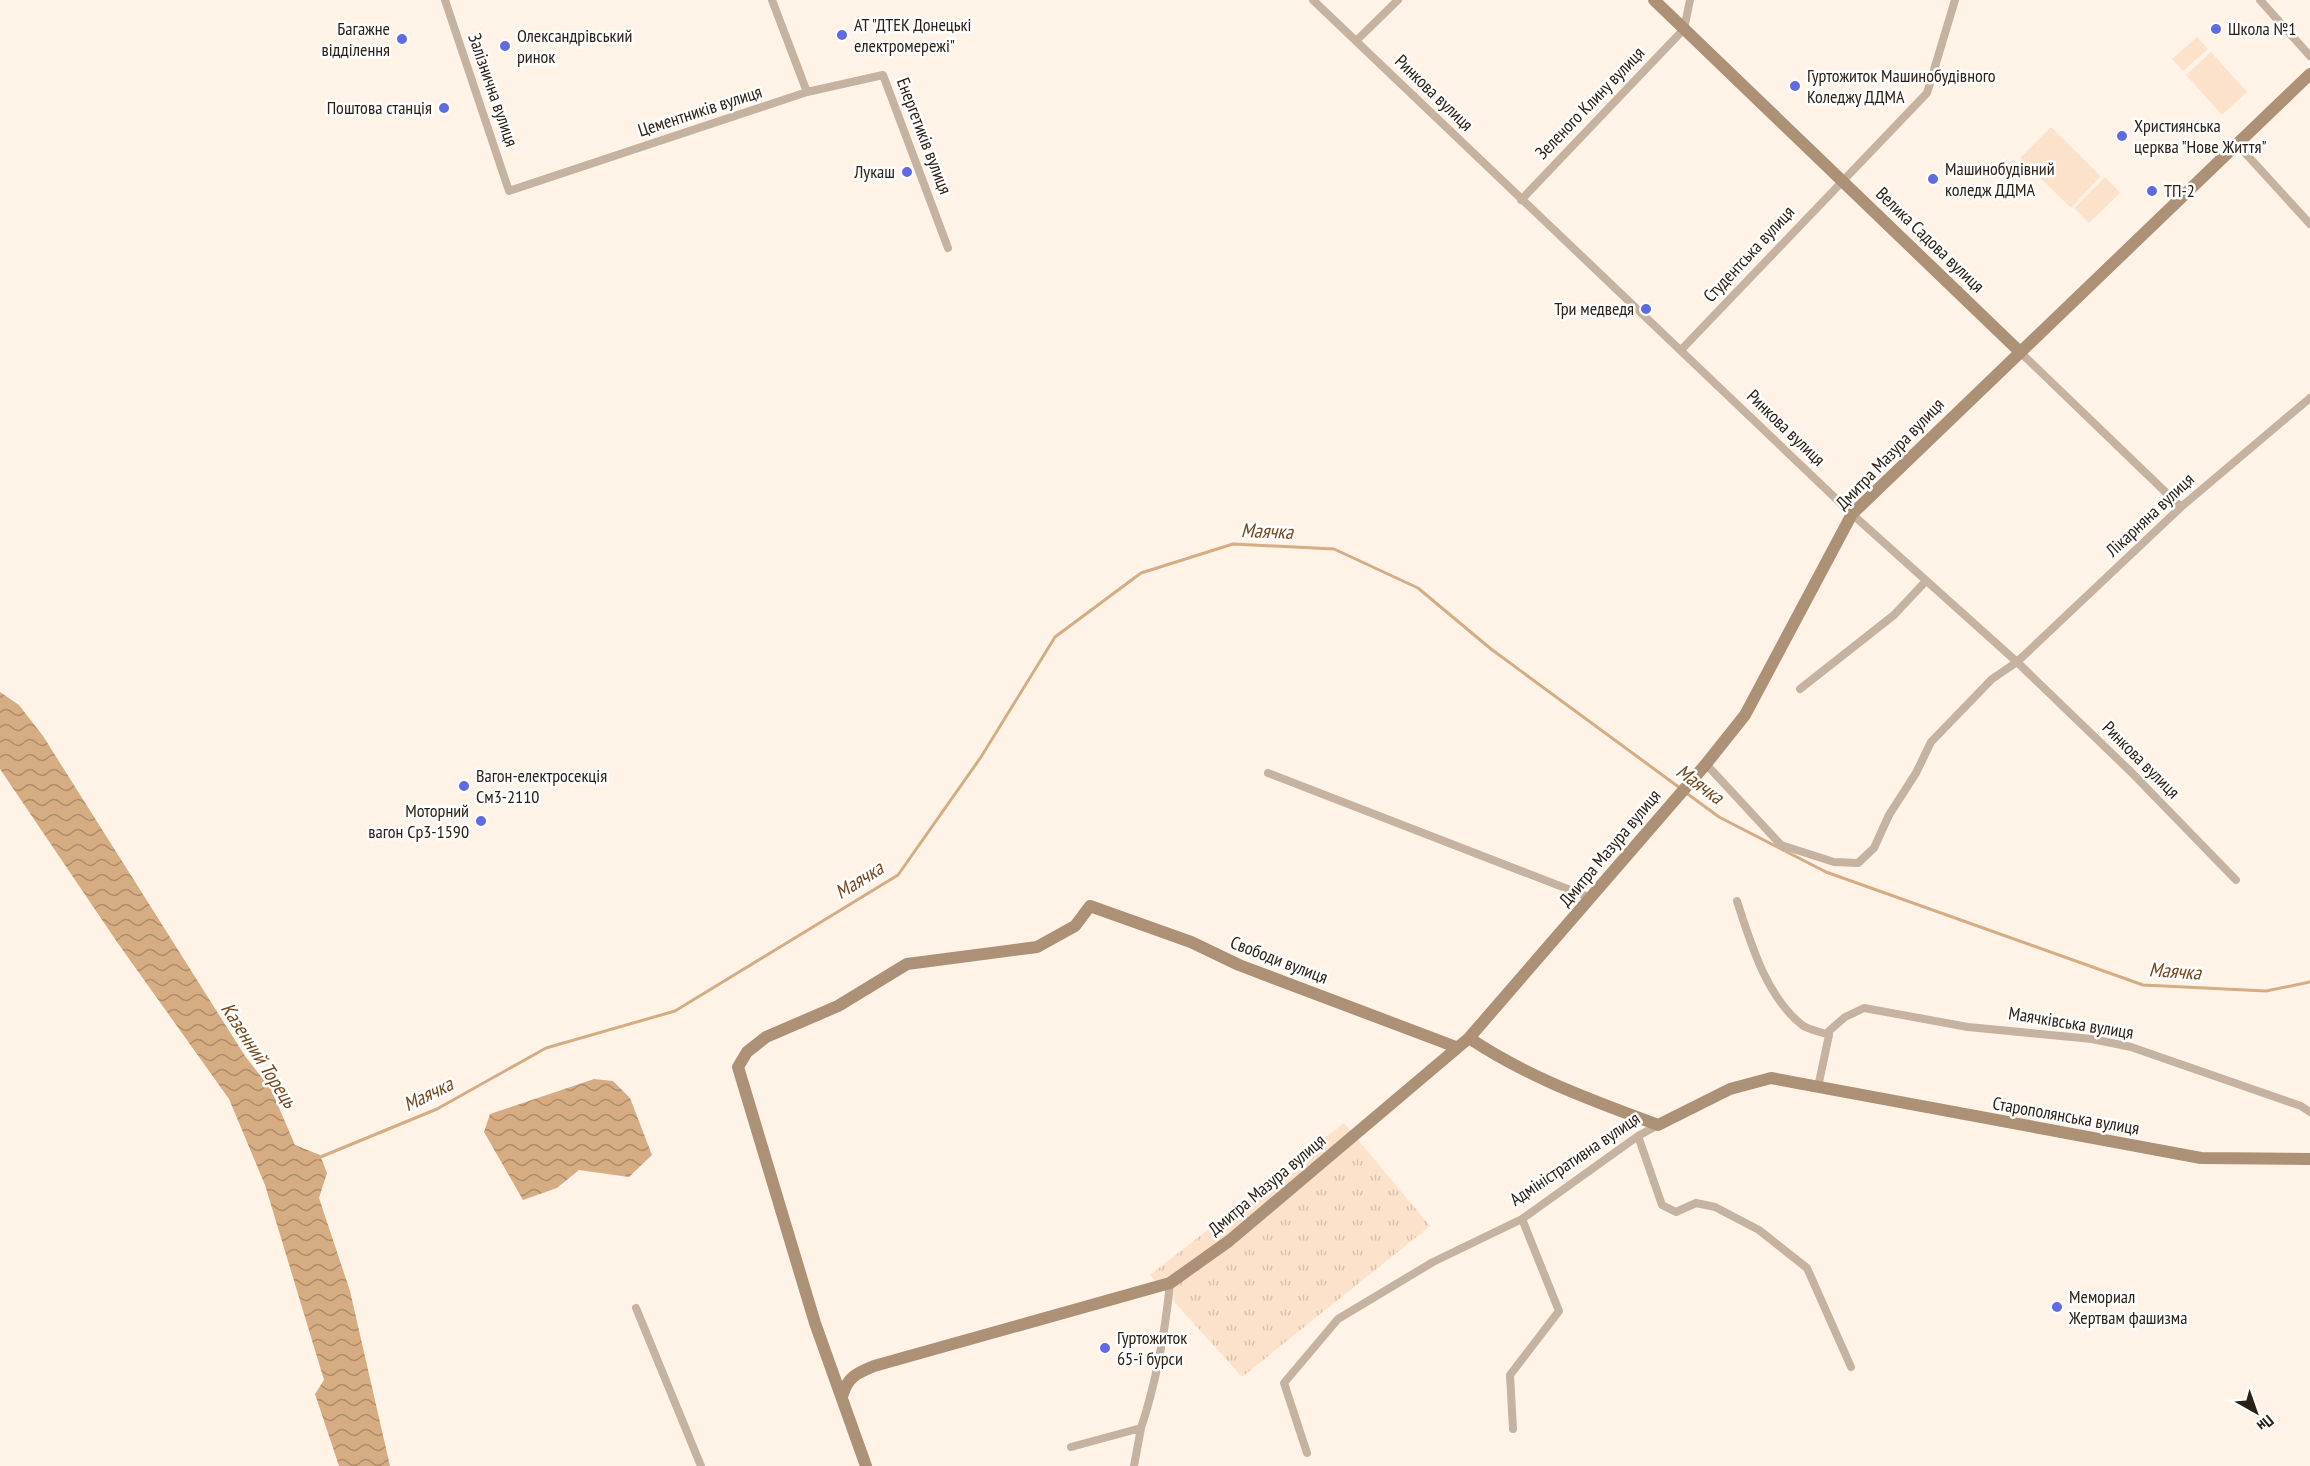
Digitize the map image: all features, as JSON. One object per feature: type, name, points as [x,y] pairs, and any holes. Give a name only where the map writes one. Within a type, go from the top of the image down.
[{"type":"street","name":"Залізнична вулиця","points":[[445,0],[509,192]]},
{"type":"street","points":[[772,0],[807,92]]},
{"type":"street","name":"Ринкова вулиця","points":[[1313,0],[1852,514],[1925,582],[2017,662],[2131,772],[2236,880]]},
{"type":"street","points":[[1356,41],[1398,0]]},
{"type":"street","name":"Велика Садова вулиця","points":[[1654,0],[2181,507]]},
{"type":"street","points":[[1684,29],[1690,0]]},
{"type":"street","name":"Студентська вулиця","points":[[1681,350],[1927,93],[1954,0]]},
{"type":"street","points":[[2260,0],[2310,56]]},
{"type":"street","name":"Зеленого Клину вулиця","points":[[1521,200],[1684,29]]},
{"type":"street","name":"Дмитра Мазура вулиця","points":[[843,1394],[846,1383],[853,1375],[874,1366],[1170,1283],[1229,1241],[1469,1038],[1664,813],[1745,715],[1852,514],[2019,351],[2310,74]]},
{"type":"street","name":"Енергетиків вулиця","points":[[807,92],[883,75],[948,248]]},
{"type":"street","name":"Цементників вулиця","points":[[509,192],[807,92]]},
{"type":"street","points":[[2237,144],[2310,224]]},
{"type":"street","name":"Лікарняна вулиця","points":[[1702,768],[1781,845],[1834,861],[1858,863],[1874,848],[1889,815],[1916,773],[1930,742],[1992,679],[2017,662],[2181,507],[2310,398]]},
{"type":"street","points":[[1800,689],[1894,615],[1925,582]]},
{"type":"street","points":[[1268,773],[1591,898]]},
{"type":"street","points":[[1737,901],[1754,953],[1776,995],[1803,1026],[1828,1035],[1818,1087]]},
{"type":"street","name":"Свободи вулиця","points":[[843,1394],[812,1312],[738,1067],[741,1059],[766,1037],[838,1006],[907,964],[1037,947],[1075,926],[1090,906],[1191,942],[1239,965],[1456,1047]]},
{"type":"street","name":"Маячківська вулиця","points":[[1828,1035],[1829,1030],[1845,1017],[1864,1008],[1968,1027],[2092,1039],[2131,1047],[2301,1106],[2310,1112]]},
{"type":"street","points":[[1469,1038],[1503,1060],[1548,1083],[1658,1125]]},
{"type":"street","name":"Адміністративна вулиця","points":[[1307,1453],[1284,1383],[1338,1319],[1433,1262],[1522,1219],[1638,1136],[1730,1089],[1771,1078],[1818,1087]]},
{"type":"street","name":"Старополянська вулиця","points":[[1818,1087],[2201,1158],[2310,1159]]},
{"type":"street","points":[[1638,1136],[1662,1206],[1676,1212],[1696,1203],[1715,1207],[1759,1230],[1807,1268],[1851,1367]]},
{"type":"street","points":[[1513,1429],[1510,1375],[1559,1311],[1522,1219]]},
{"type":"street","points":[[1134,1466],[1141,1428],[1155,1384],[1165,1334],[1170,1283]]},
{"type":"street","points":[[636,1308],[701,1466]]},
{"type":"street","points":[[843,1394],[866,1466]]},
{"type":"street","points":[[1071,1447],[1141,1428]]},
{"type":"green space","points":[[2197,37],[2208,49],[2183,71],[2172,59]]},
{"type":"green space","points":[[2211,52],[2247,92],[2222,115],[2186,75]]},
{"type":"green space","points":[[2051,127],[2101,176],[2071,208],[2020,158]]},
{"type":"green space","points":[[2105,177],[2120,193],[2089,223],[2074,208]]},
{"type":"green space","points":[[1344,1123],[1430,1226],[1242,1377],[1150,1275]]},
{"type":"water","points":[[0,692],[19,705],[43,736],[245,1056],[271,1089],[295,1145],[320,1155],[327,1173],[319,1198],[350,1291],[390,1466],[339,1466],[315,1394],[324,1380],[265,1185],[229,1099],[117,942],[0,769]]},
{"type":"water","points":[[594,1079],[613,1081],[630,1098],[652,1155],[629,1177],[579,1170],[557,1188],[523,1200],[484,1132],[490,1114]]},
{"type":"waterway","name":"Маячка","points":[[318,1158],[437,1109],[546,1048],[675,1011],[898,875],[981,757],[1055,637],[1141,573],[1233,544],[1334,549],[1418,588],[1491,649],[1680,788]]},
{"type":"waterway","name":"Маячка","points":[[1685,792],[1719,817],[1826,872],[2143,985],[2266,991],[2310,982]]},
{"type":"place","name":"Школа №1","points":[[2216,29]]},
{"type":"place","name":"АТ \"ДТЕК Донецькі електромережі\"","points":[[842,35]]},
{"type":"place","name":"Багажне відділення","points":[[402,39]]},
{"type":"place","name":"Олександрівський ринок","points":[[505,46]]},
{"type":"place","name":"Гуртожиток Машинобудівного Коледжу ДДМА","points":[[1795,86]]},
{"type":"place","name":"Поштова станція","points":[[444,108]]},
{"type":"place","name":"Християнська церква \"Нове Життя\"","points":[[2122,136]]},
{"type":"place","name":"Лукаш","points":[[907,172]]},
{"type":"place","name":"Машинобудівний коледж ДДМА","points":[[1933,179]]},
{"type":"place","name":"ТП-2","points":[[2152,191]]},
{"type":"place","name":"Три медведя","points":[[1646,309]]},
{"type":"place","name":"Вагон-електросекція См3-2110","points":[[464,786]]},
{"type":"place","name":"Моторний вагон Ср3-1590","points":[[481,821]]},
{"type":"place","name":"Мемориал Жертвам фашизма","points":[[2057,1307]]},
{"type":"place","name":"Гуртожиток 65-ї бурси","points":[[1105,1348]]},
{"type":"water label","name":"Казенний Торець","points":[[259,1055]]}]
